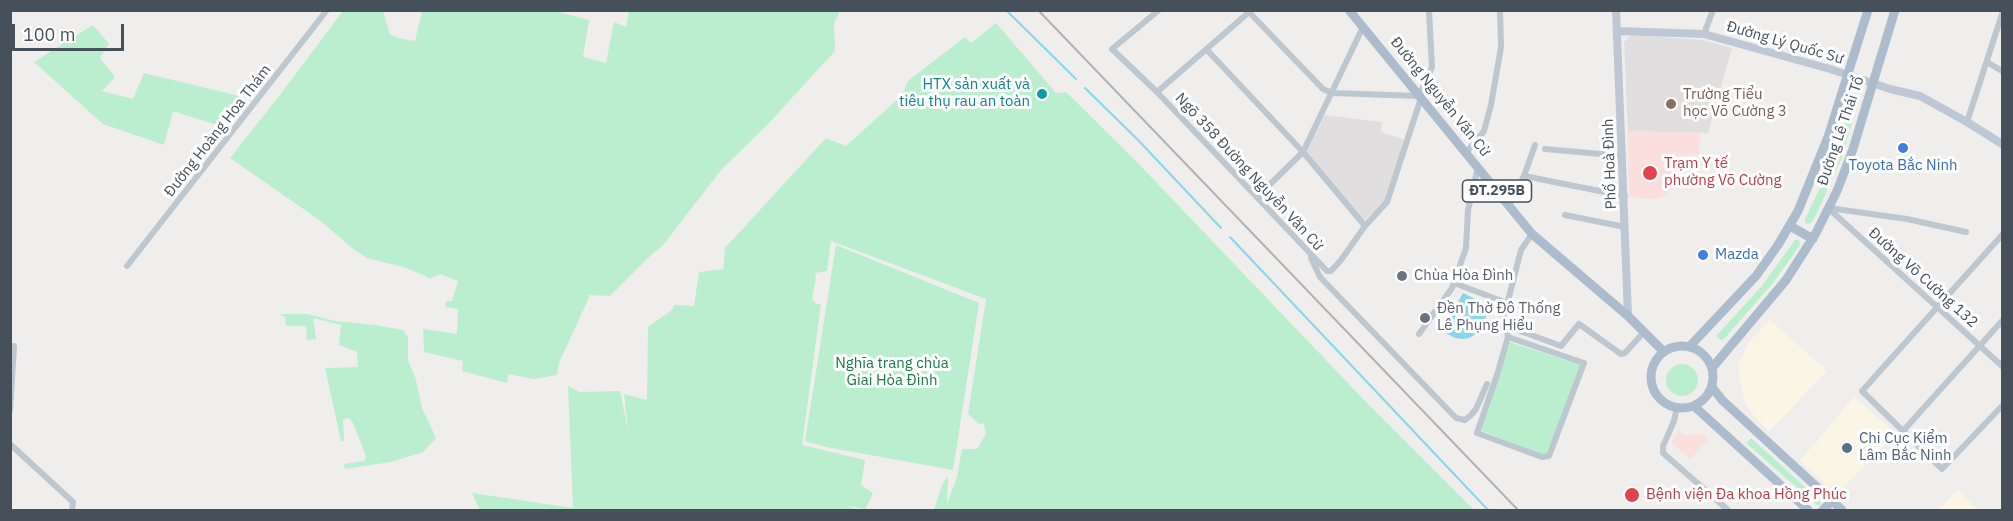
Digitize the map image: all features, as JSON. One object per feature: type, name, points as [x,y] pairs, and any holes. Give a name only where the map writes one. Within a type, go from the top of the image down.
[{"type":"main road","name":"Đường Nguyễn Văn Cừ","points":[[1349,10],[1533,234],[1628,316],[1664,352]]},
{"type":"main road","name":"Đường Lê Thái Tổ","points":[[1690,346],[1756,276],[1790,226],[1805,197],[1822,154],[1868,10]]},
{"type":"main road","name":"Đường Lê Thái Tổ","points":[[1712,368],[1786,280],[1813,239],[1837,191],[1853,149],[1895,10]]},
{"type":"main road","points":[[1790,226],[1813,239]]},
{"type":"main road","points":[[1677,346],[1690,346],[1704,355],[1712,368],[1712,387],[1705,398],[1694,405],[1677,407],[1661,400],[1652,385],[1653,368],[1659,356],[1664,352],[1677,346]]},
{"type":"main road","points":[[1712,387],[1722,400],[1842,510]]},
{"type":"main road","points":[[1694,405],[1808,510]]},
{"type":"main road","points":[[1822,510],[1832,501]]},
{"type":"street","name":"Đường Hoàng Hoa Thám","points":[[127,266],[327,10]]},
{"type":"street","name":"Ngõ 358 Đường Nguyễn Văn Cừ","points":[[1159,10],[1112,49],[1157,92],[1324,269],[1331,271],[1365,226],[1387,202],[1420,97],[1432,67],[1429,10]]},
{"type":"street","points":[[1466,153],[1484,131],[1491,105],[1501,47],[1500,10]]},
{"type":"street","name":"Phố Hoà Đình","points":[[1616,10],[1628,316]]},
{"type":"street","points":[[1704,34],[1713,10]]},
{"type":"street","points":[[1157,92],[1248,12],[1323,89],[1332,93],[1420,97]]},
{"type":"street","points":[[1968,122],[2002,14]]},
{"type":"street","points":[[1257,197],[1303,152],[1363,27]]},
{"type":"street","name":"Đường Lý Quốc Sư","points":[[1617,31],[1704,34],[1920,96],[1968,122],[2002,144]]},
{"type":"street","points":[[1207,50],[1303,152],[1365,226]]},
{"type":"street","points":[[1987,62],[2002,71]]},
{"type":"street","points":[[1509,205],[1524,176],[1534,145]]},
{"type":"street","points":[[1545,149],[1623,156]]},
{"type":"street","points":[[1419,334],[1454,283],[1466,248],[1468,210],[1478,167]]},
{"type":"street","points":[[1524,176],[1625,196]]},
{"type":"street","points":[[1828,208],[1907,219],[1966,232]]},
{"type":"street","name":"Đường Võ Cường 132","points":[[1828,208],[2002,366]]},
{"type":"street","points":[[1564,214],[1625,227]]},
{"type":"street","points":[[1508,337],[1584,363],[1549,456],[1542,457],[1477,433],[1508,337],[1502,324],[1521,250],[1533,234]]},
{"type":"street","points":[[2002,235],[1862,391],[1942,469],[2002,406]]},
{"type":"street","points":[[1309,253],[1320,277],[1456,418],[1465,420],[1471,415],[1487,384]]},
{"type":"street","points":[[1454,283],[1507,303]]},
{"type":"street","points":[[1903,431],[2002,321]]},
{"type":"street","points":[[1502,324],[1561,346],[1579,324],[1621,354],[1625,353],[1644,332]]},
{"type":"street","points":[[10,410],[12,346]]},
{"type":"street","points":[[1677,407],[1674,421],[1663,446],[1663,453],[1728,510]]},
{"type":"street","points":[[10,444],[73,502],[72,510]]},
{"type":"shaded area","name":"Trường Tiểu học Võ Cường 3","points":[[1631,35],[1702,40],[1732,48],[1708,133],[1628,131],[1624,42]]},
{"type":"shaded area","points":[[1325,115],[1382,122],[1381,132],[1406,140],[1386,200],[1363,222],[1306,151]]},
{"type":"shaded area","name":"Trạm Y tế phường Võ Cường","points":[[1628,131],[1700,133],[1699,154],[1673,157],[1671,189],[1666,195],[1658,199],[1629,197]]},
{"type":"shaded area","points":[[1770,320],[1827,371],[1769,431],[1752,414],[1743,398],[1738,365],[1749,342]]},
{"type":"shaded area","name":"Chi Cục Kiểm Lâm Bắc Ninh","points":[[1854,397],[1896,434],[1837,494],[1800,461]]},
{"type":"shaded area","name":"Bệnh viện Đa khoa Hồng Phúc","points":[[1679,430],[1684,435],[1703,434],[1708,440],[1690,459],[1673,444],[1672,440]]},
{"type":"shaded area","points":[[1958,490],[1978,510],[1938,510]]},
{"type":"green space","points":[[441,10],[555,11],[589,20],[583,57],[606,63],[614,22],[626,27],[629,11],[839,10],[839,14],[834,23],[835,51],[768,124],[721,170],[664,244],[610,296],[590,295],[559,363],[557,375],[534,379],[508,374],[507,383],[462,371],[463,361],[424,352],[423,329],[457,334],[458,309],[445,307],[446,301],[452,301],[458,281],[440,274],[429,279],[403,267],[367,258],[322,222],[230,158],[343,11],[383,11],[390,34],[415,41],[422,11],[440,12]]},
{"type":"green space","points":[[996,23],[1056,93],[1066,92],[1134,159],[1366,402],[1474,510],[934,510],[942,485],[948,476],[947,504],[957,477],[962,449],[977,449],[986,433],[983,423],[979,424],[968,414],[986,299],[831,241],[827,271],[815,273],[812,299],[817,304],[821,304],[802,445],[865,460],[861,485],[873,493],[865,510],[848,505],[858,510],[480,510],[472,493],[573,508],[568,386],[579,392],[620,391],[628,430],[624,394],[647,400],[648,327],[672,310],[674,305],[694,306],[699,272],[723,269],[725,248],[826,138],[846,146],[899,98],[908,81],[965,37],[971,43]]},
{"type":"green space","points":[[93,25],[109,44],[100,58],[115,77],[102,91],[133,99],[144,73],[243,97],[217,125],[173,111],[164,145],[103,124],[34,62]]},
{"type":"green space","points":[[1852,102],[1857,104],[1843,155],[1816,215],[1811,223],[1805,224],[1805,219],[1834,159]]},
{"type":"green space","points":[[1795,240],[1799,240],[1800,245],[1773,283],[1724,339],[1720,340],[1717,335],[1761,287]]},
{"type":"green space","name":"Nghĩa trang chùa Giai Hòa Đình","points":[[836,245],[979,303],[953,470],[826,447],[805,441]]},
{"type":"green space","points":[[279,314],[307,314],[335,321],[403,330],[408,338],[408,360],[416,380],[422,408],[436,438],[423,452],[391,462],[345,469],[344,464],[365,461],[366,456],[349,418],[343,419],[344,440],[341,441],[325,368],[358,367],[357,352],[339,345],[341,325],[313,318],[316,339],[306,340],[305,326],[286,326],[285,317]]},
{"type":"green space","points":[[1510,342],[1581,365],[1547,454],[1543,455],[1480,430]]},
{"type":"green space","points":[[1682,364],[1694,368],[1698,380],[1694,392],[1682,396],[1670,392],[1666,380],[1670,368]]},
{"type":"green space","points":[[1751,438],[1819,500],[1821,505],[1817,505],[1746,443]]},
{"type":"water","points":[[1463,293],[1479,301],[1486,309],[1486,317],[1480,332],[1463,339],[1455,338],[1442,331]]},
{"type":"waterway","points":[[1006,10],[1076,79]]},
{"type":"waterway","points":[[1085,88],[1139,141],[1221,228]]},
{"type":"waterway","points":[[1230,237],[1488,510]]},
{"type":"railway","points":[[1038,10],[1518,510]]},
{"type":"place","name":"HTX sản xuất và tiêu thụ rau an toàn","points":[[1042,94]]},
{"type":"place","name":"Trường Tiểu học Võ Cường 3","points":[[1671,104]]},
{"type":"place","name":"Toyota Bắc Ninh","points":[[1903,148]]},
{"type":"place","name":"Trạm Y tế phường Võ Cường","points":[[1650,173]]},
{"type":"place","name":"Mazda","points":[[1703,255]]},
{"type":"place","name":"Chùa Hòa Đình","points":[[1402,276]]},
{"type":"place","name":"Đền Thờ Đô Thống Lê Phụng Hiểu","points":[[1425,318]]},
{"type":"place","name":"Chi Cục Kiểm Lâm Bắc Ninh","points":[[1847,448]]},
{"type":"place","name":"Bệnh viện Đa khoa Hồng Phúc","points":[[1632,495]]}]
